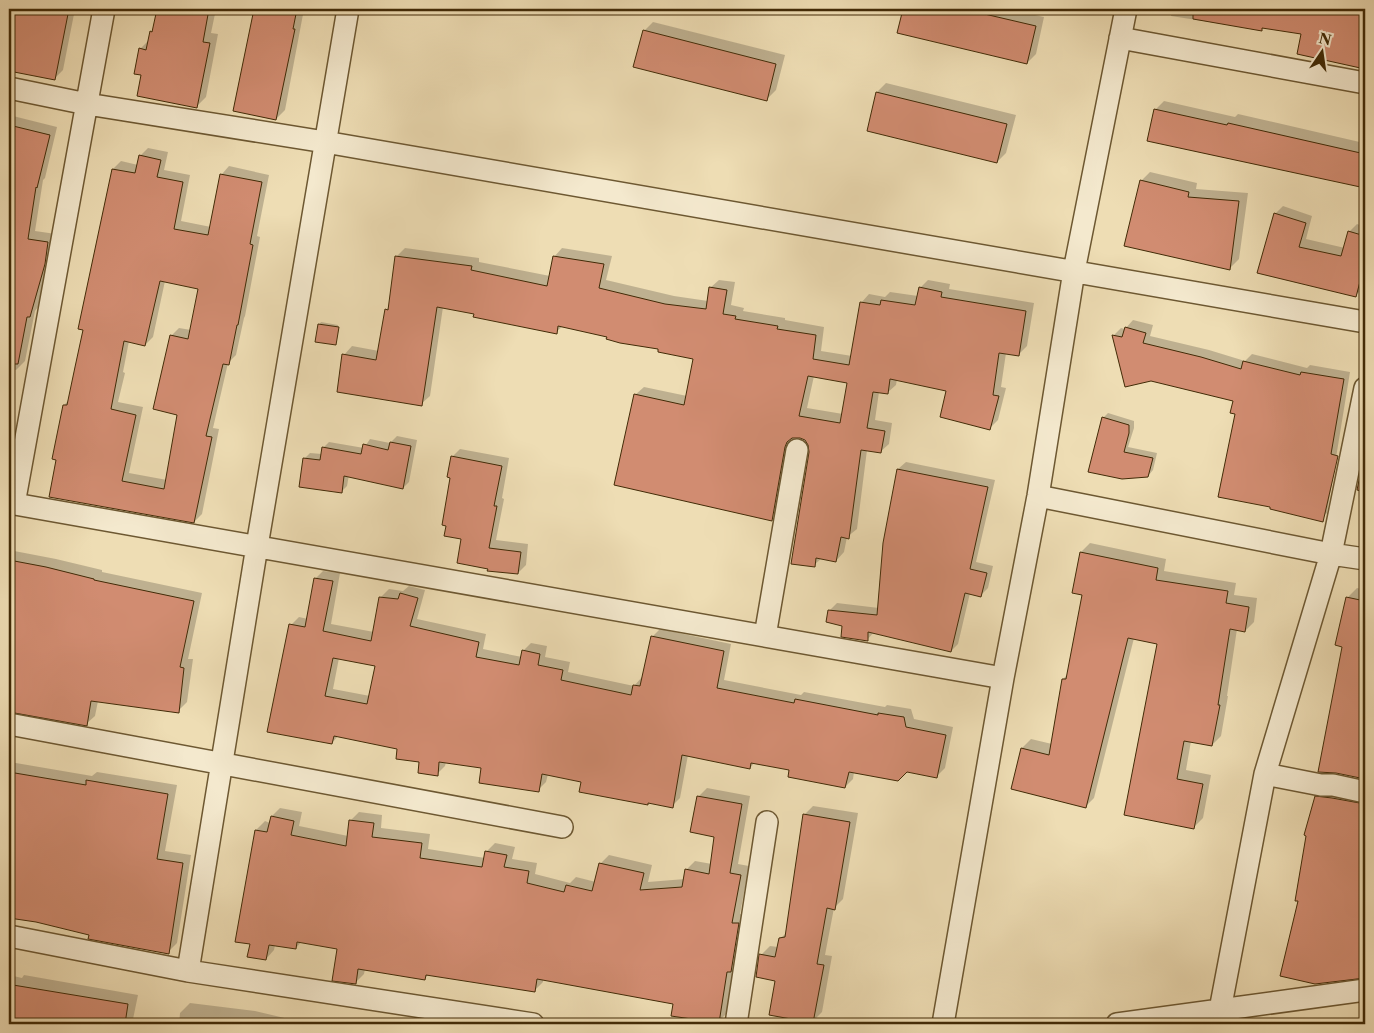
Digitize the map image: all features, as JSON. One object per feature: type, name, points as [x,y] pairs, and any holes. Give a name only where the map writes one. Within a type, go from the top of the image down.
[{"type":"street","points":[[104,9],[11,503],[1003,678]]},
{"type":"street","points":[[188,971],[257,546],[348,9]]},
{"type":"street","points":[[943,1024],[1003,678],[1038,496],[1074,271],[1126,9]]},
{"type":"street","points":[[1120,38],[1365,83]]},
{"type":"street","points":[[9,88],[87,104],[325,142],[1365,322]]},
{"type":"street","points":[[1220,1010],[1266,774],[1331,554],[1365,388]]},
{"type":"street","points":[[765,636],[797,450]]},
{"type":"street","points":[[1038,496],[1331,554],[1365,559]]},
{"type":"street","points":[[9,724],[562,827]]},
{"type":"street","points":[[1266,774],[1321,786],[1333,785],[1365,792]]},
{"type":"street","points":[[736,1024],[768,822]]},
{"type":"street","points":[[9,936],[188,971],[533,1024]]},
{"type":"street","points":[[1117,1024],[1365,990]]},
{"type":"building","points":[[9,9],[69,9],[55,80],[9,71]]},
{"type":"building","points":[[157,9],[209,9],[203,42],[210,43],[197,108],[137,96],[141,75],[134,74],[139,48],[146,50]]},
{"type":"building","points":[[254,9],[297,9],[293,29],[295,29],[276,120],[233,111]]},
{"type":"building","points":[[903,9],[963,9],[1036,26],[1027,64],[897,33]]},
{"type":"building","points":[[1193,9],[1365,9],[1365,69],[1297,54],[1301,34],[1262,28],[1262,31],[1193,19]]},
{"type":"building","points":[[643,30],[776,64],[767,101],[633,67]]},
{"type":"building","points":[[876,92],[1007,124],[997,163],[867,131]]},
{"type":"building","points":[[1154,109],[1227,125],[1228,123],[1365,154],[1365,188],[1147,141]]},
{"type":"building","points":[[9,125],[50,135],[36,187],[28,239],[48,242],[45,264],[30,317],[27,317],[18,364],[9,364]]},
{"type":"building","points":[[139,155],[161,160],[157,177],[183,182],[174,229],[208,235],[220,174],[262,182],[250,244],[253,245],[238,325],[229,365],[223,364],[206,436],[212,437],[194,523],[49,497],[56,460],[52,459],[63,405],[67,405],[83,330],[78,329],[112,169],[135,173]],"holes":[[[160,281],[198,289],[188,339],[170,335],[153,409],[177,415],[164,489],[122,481],[136,415],[111,409],[124,341],[145,346]]]},
{"type":"building","points":[[1140,180],[1189,192],[1188,197],[1239,201],[1230,270],[1124,246]]},
{"type":"building","points":[[1274,213],[1306,223],[1299,247],[1341,256],[1348,231],[1365,236],[1365,262],[1356,297],[1257,273]]},
{"type":"building","points":[[395,256],[472,266],[471,270],[547,286],[553,256],[604,264],[599,288],[665,304],[706,309],[709,287],[727,290],[723,314],[736,316],[735,319],[778,326],[777,329],[816,335],[813,359],[849,365],[860,302],[880,305],[881,300],[915,305],[919,287],[942,292],[941,297],[1026,311],[1019,356],[999,353],[993,395],[999,396],[990,430],[940,417],[946,391],[890,379],[888,394],[873,392],[867,428],[885,431],[881,453],[861,450],[849,539],[841,537],[836,562],[816,558],[815,567],[791,564],[809,452],[805,440],[792,438],[787,442],[772,521],[614,485],[634,394],[684,405],[693,359],[658,352],[658,349],[620,343],[606,339],[607,337],[558,326],[557,334],[473,317],[474,314],[437,307],[422,406],[337,392],[342,354],[376,360],[385,309],[388,310]],"holes":[[[808,376],[847,383],[840,423],[799,416]]]},
{"type":"building","points":[[318,324],[339,327],[336,345],[315,342]]},
{"type":"building","points":[[1125,327],[1146,333],[1143,343],[1241,369],[1243,361],[1300,375],[1301,372],[1344,379],[1331,454],[1338,456],[1323,522],[1270,509],[1270,507],[1218,497],[1235,414],[1230,413],[1233,401],[1151,381],[1125,387],[1112,335],[1122,337]]},
{"type":"building","points":[[1102,417],[1129,425],[1124,452],[1153,458],[1148,477],[1122,479],[1088,472]]},
{"type":"building","points":[[390,442],[411,446],[403,489],[344,476],[342,493],[299,487],[303,458],[320,460],[322,447],[361,454],[363,444],[388,450]]},
{"type":"building","points":[[451,456],[502,466],[494,506],[497,506],[489,548],[521,552],[518,574],[487,571],[488,569],[457,563],[461,539],[444,536],[446,526],[442,525],[450,478],[447,477]]},
{"type":"building","points":[[1362,466],[1365,466],[1365,492],[1357,490]]},
{"type":"building","points":[[897,469],[988,487],[970,569],[987,573],[981,597],[965,593],[951,652],[868,632],[868,641],[841,637],[842,626],[826,622],[828,610],[877,615],[883,543]]},
{"type":"building","points":[[1080,552],[1158,568],[1156,580],[1228,591],[1226,603],[1249,607],[1245,632],[1230,629],[1218,705],[1220,705],[1212,746],[1184,741],[1177,779],[1203,784],[1194,829],[1124,815],[1157,644],[1128,638],[1086,808],[1011,789],[1021,748],[1049,755],[1062,679],[1066,679],[1082,595],[1072,593]]},
{"type":"building","points":[[9,560],[194,601],[180,667],[184,668],[179,713],[91,701],[87,726],[9,712]]},
{"type":"building","points":[[314,578],[333,581],[323,631],[371,641],[379,597],[398,599],[400,593],[418,598],[410,626],[479,642],[476,657],[519,665],[522,650],[540,654],[538,665],[563,670],[561,680],[631,695],[633,685],[640,686],[651,636],[724,651],[717,688],[794,703],[795,699],[878,715],[878,713],[904,717],[906,727],[946,735],[937,778],[907,772],[898,781],[849,772],[845,788],[788,777],[789,770],[751,763],[750,769],[682,755],[673,808],[579,792],[581,782],[542,774],[539,792],[479,783],[481,768],[439,762],[438,776],[418,773],[419,762],[396,759],[397,749],[334,736],[332,744],[267,732],[289,624],[305,627]],"holes":[[[333,658],[375,666],[367,704],[325,696]]]},
{"type":"building","points":[[1346,597],[1365,601],[1365,779],[1336,773],[1318,772],[1342,647],[1335,645]]},
{"type":"building","points":[[9,772],[86,785],[86,780],[168,794],[157,859],[183,863],[169,954],[88,939],[89,935],[36,922],[9,918]]},
{"type":"building","points":[[697,796],[742,804],[730,873],[741,875],[732,923],[739,923],[731,972],[727,972],[719,1023],[671,1016],[673,1004],[537,979],[535,992],[426,975],[425,980],[358,969],[356,984],[332,981],[337,949],[297,942],[296,949],[269,945],[266,960],[247,957],[250,944],[235,942],[255,830],[267,832],[271,816],[294,821],[291,835],[346,846],[349,820],[374,823],[372,837],[422,843],[420,858],[482,867],[485,851],[507,855],[504,867],[529,871],[527,883],[564,892],[566,885],[592,891],[599,863],[644,873],[640,890],[682,887],[685,869],[709,874],[714,837],[690,832]]},
{"type":"building","points":[[1315,796],[1365,804],[1365,978],[1315,984],[1280,976],[1298,901],[1295,901],[1306,836],[1304,835]]},
{"type":"building","points":[[803,814],[850,822],[835,910],[827,908],[817,964],[824,965],[813,1023],[769,1015],[775,981],[756,977],[759,954],[775,957],[779,938],[785,937]]},
{"type":"building","points":[[13,985],[128,1004],[125,1024],[9,1024]]}]
